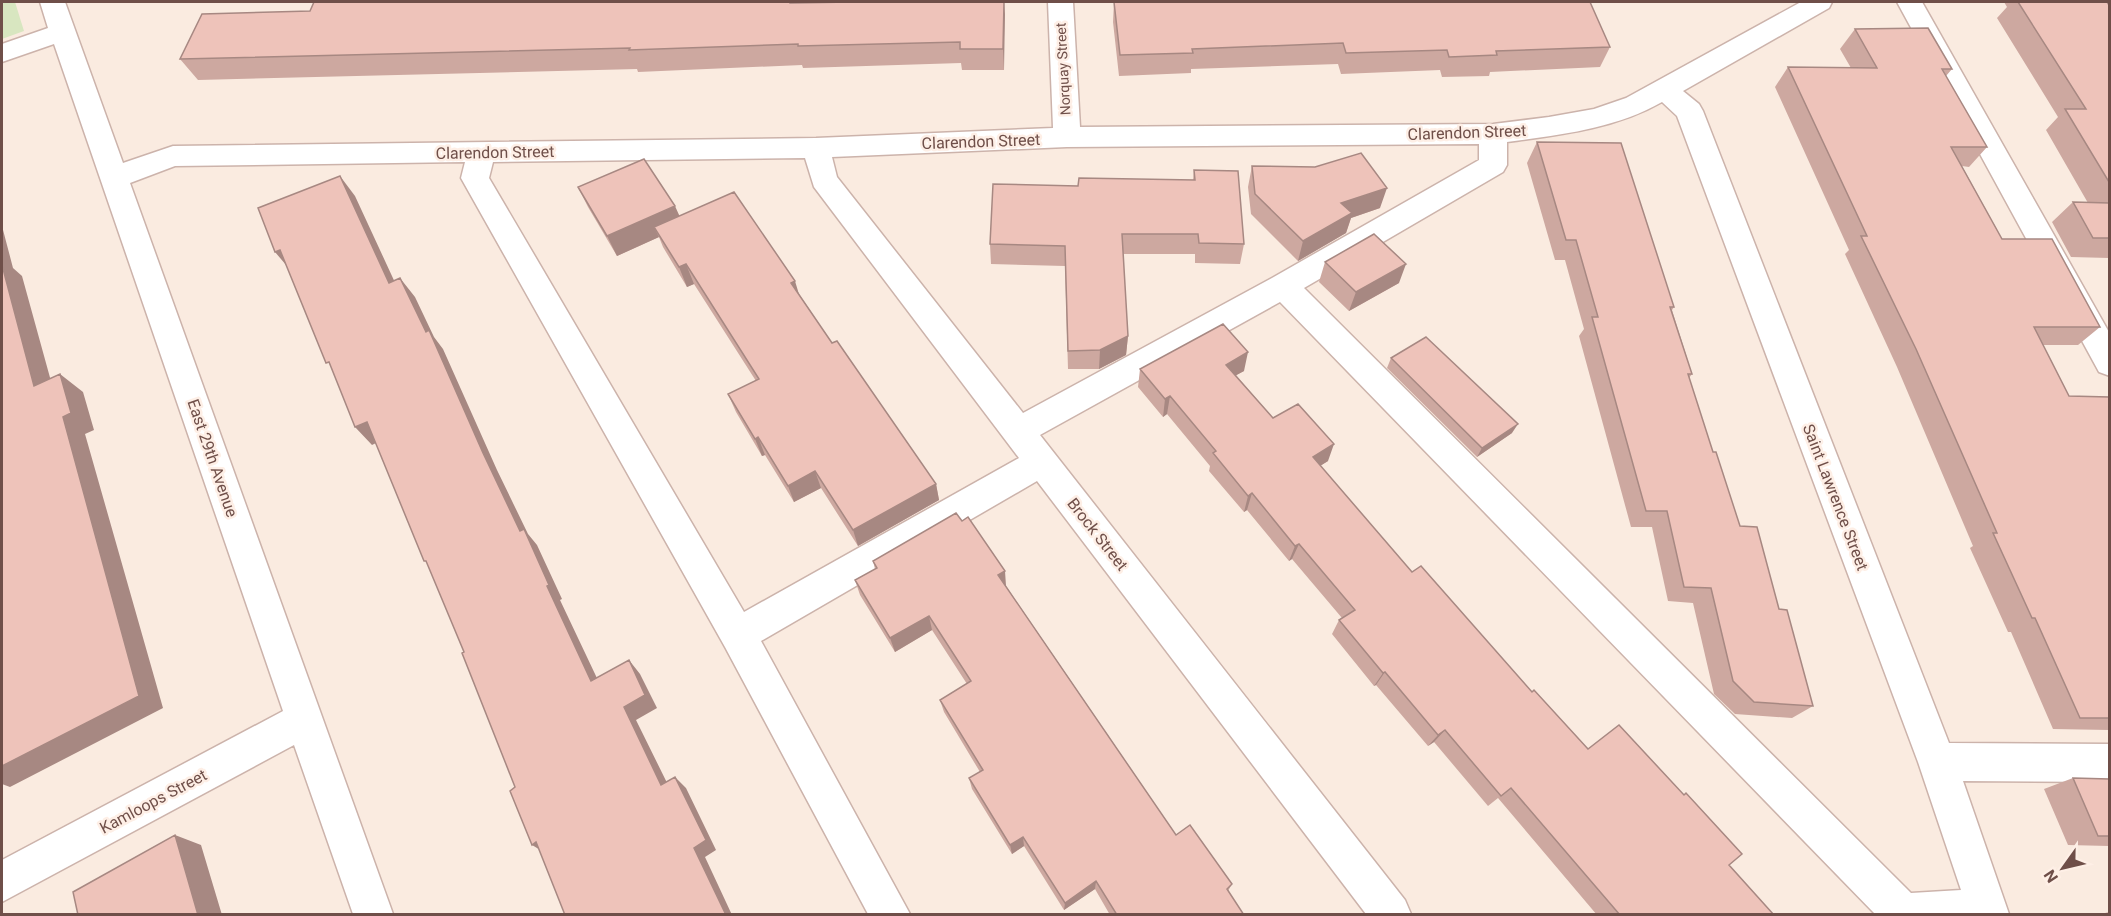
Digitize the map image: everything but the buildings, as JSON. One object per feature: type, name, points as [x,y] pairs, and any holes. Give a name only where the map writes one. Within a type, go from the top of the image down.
[{"type":"street","name":"Norquay Street","points":[[1060,2],[1067,137]]},
{"type":"street","name":"Clarendon Street","points":[[115,177],[173,156],[816,148],[1067,137],[1493,134],[1596,118],[1636,105],[1821,2]]},
{"type":"street","points":[[1909,2],[2109,363]]},
{"type":"street","points":[[2,53],[57,17]]},
{"type":"street","name":"East 29th Avenue","points":[[57,17],[373,915]]},
{"type":"street","name":"Saint Lawrence Street","points":[[1665,90],[1689,111],[1937,762],[1988,912]]},
{"type":"street","points":[[1018,431],[1283,286],[1493,165],[1493,134]]},
{"type":"street","name":"Brock Street","points":[[816,148],[824,180],[1391,915]]},
{"type":"street","points":[[481,152],[475,178],[738,635],[890,915]]},
{"type":"street","points":[[1283,286],[1901,914],[1988,912]]},
{"type":"street","points":[[738,635],[1042,462]]},
{"type":"street","name":"Kamloops Street","points":[[2,882],[305,719]]},
{"type":"street","points":[[1937,762],[2109,763]]},
{"type":"green space","points":[[2,2],[15,2],[24,31],[2,39]]}]
